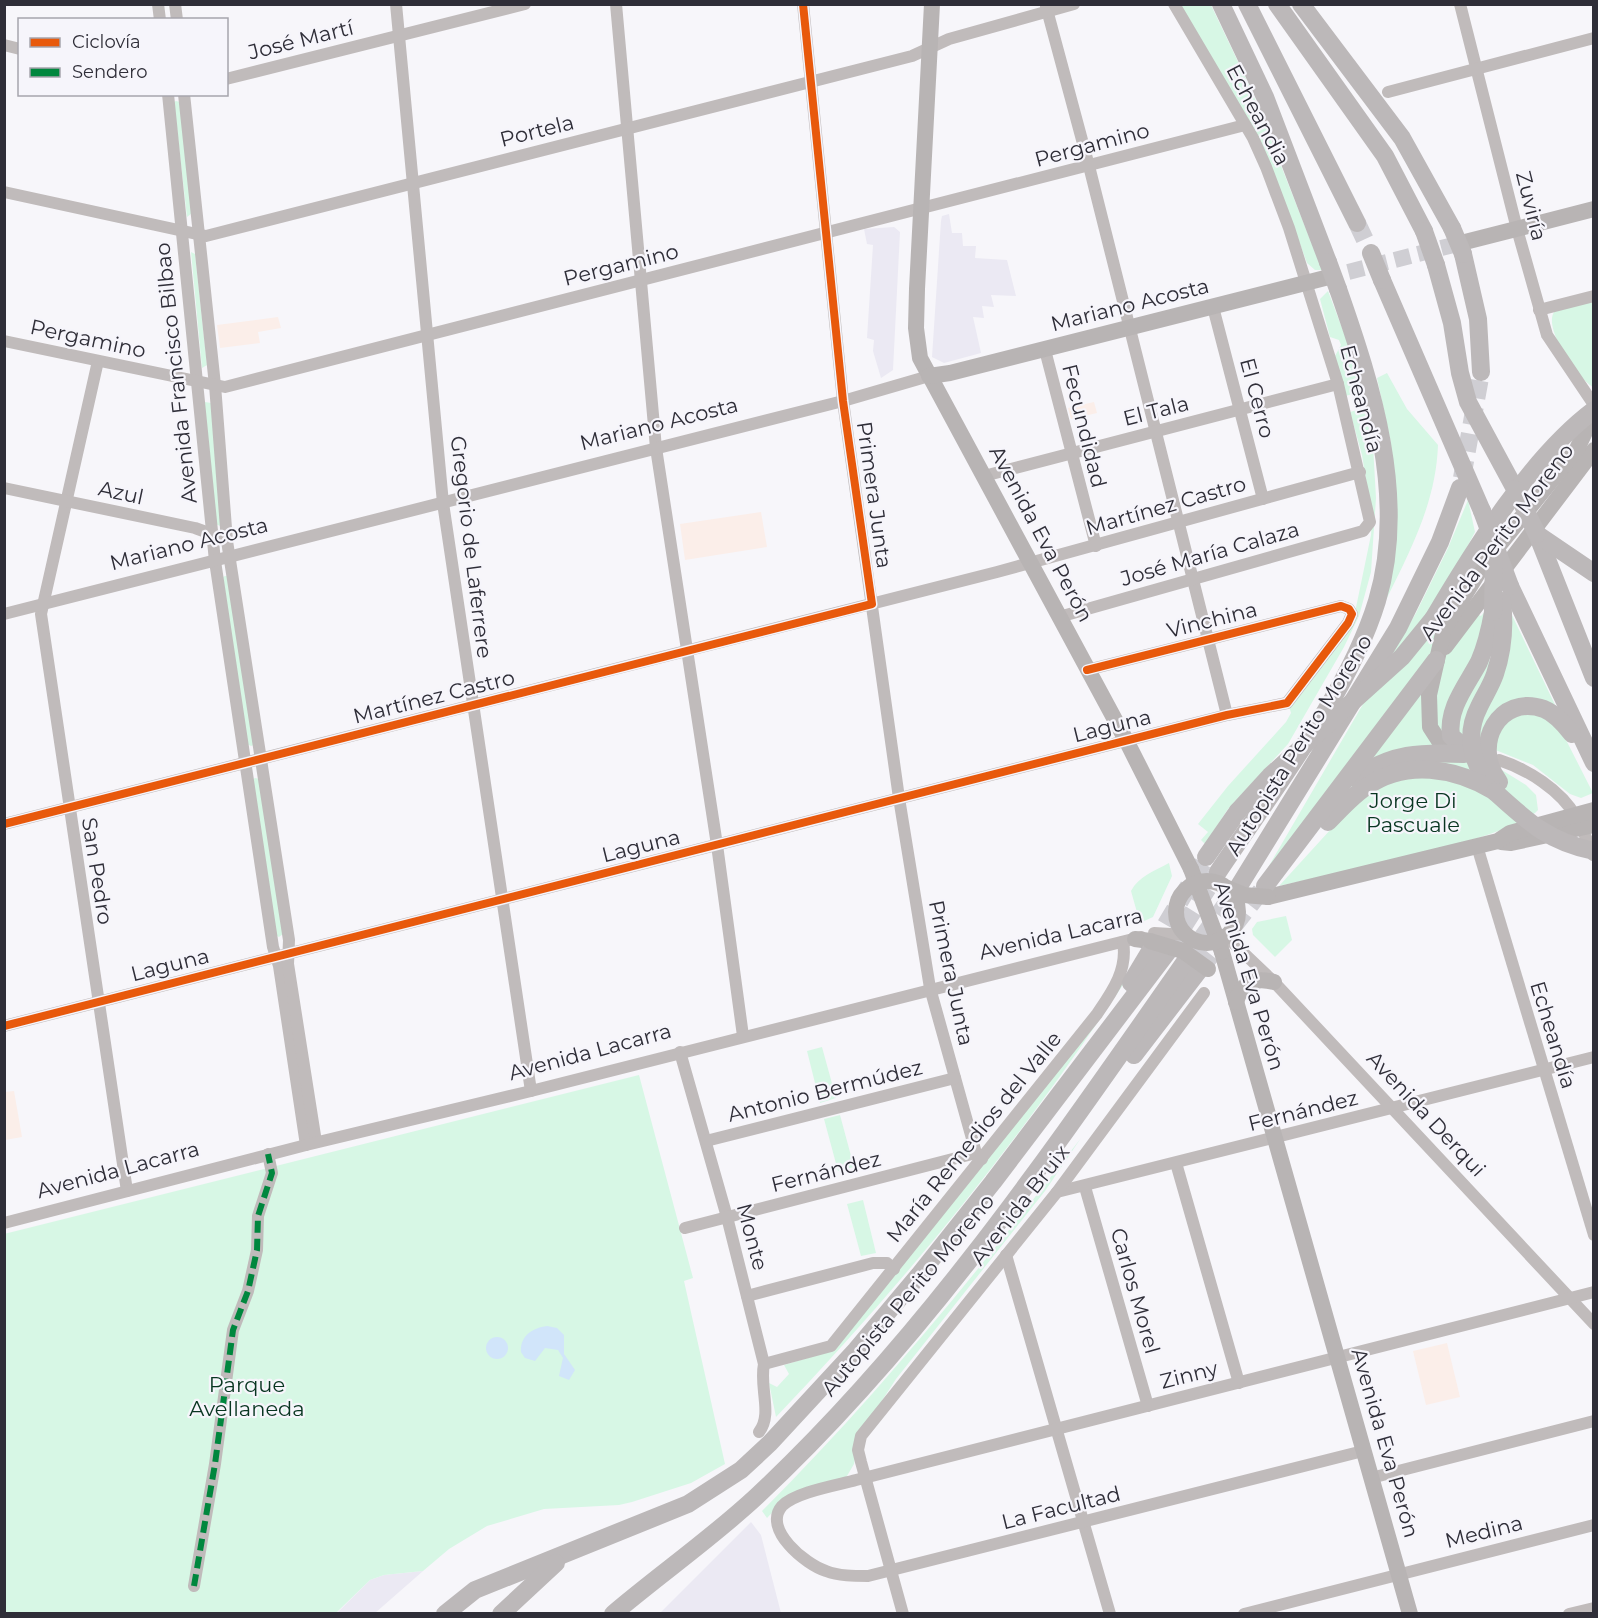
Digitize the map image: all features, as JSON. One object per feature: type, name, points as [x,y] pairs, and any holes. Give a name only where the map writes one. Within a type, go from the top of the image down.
[{"type":"highway","name":"Autopista Perito Moreno","points":[[1218,872],[1329,703],[1363,639],[1377,600],[1384,562],[1388,515],[1385,470],[1365,364],[1265,97],[1221,4]]},
{"type":"highway","points":[[1247,4],[1357,223]]},
{"type":"highway","points":[[1277,4],[1385,156],[1424,231],[1450,313],[1460,372],[1468,402],[1537,534],[1593,678]]},
{"type":"highway","points":[[1301,4],[1402,138],[1464,248],[1478,319],[1481,372]]},
{"type":"highway","points":[[1368,247],[1493,541],[1502,600],[1503,638],[1498,664],[1474,718],[1472,752],[1478,769],[1539,831],[1593,853]]},
{"type":"highway","points":[[1206,857],[1238,811],[1270,776],[1402,657],[1433,619],[1474,551],[1513,499],[1561,438],[1593,409]]},
{"type":"highway","name":"Autopista Perito Moreno","points":[[1233,887],[1398,628],[1440,542],[1460,488]]},
{"type":"highway","points":[[1537,534],[1593,573]]},
{"type":"highway","points":[[1493,541],[1494,569],[1502,600],[1590,756]]},
{"type":"highway","points":[[1463,752],[1451,736],[1452,717],[1460,695],[1485,648],[1502,600]]},
{"type":"highway","points":[[1267,891],[1436,660]]},
{"type":"highway","points":[[1497,789],[1486,748],[1488,738],[1497,722],[1519,708],[1532,706],[1546,710],[1566,726],[1590,756]]},
{"type":"highway","points":[[1343,786],[1379,763],[1408,753],[1463,752]]},
{"type":"highway","points":[[1286,862],[1356,795],[1383,778],[1418,769],[1462,775],[1497,789],[1546,824],[1577,839],[1586,827]]},
{"type":"highway","name":"Autopista Perito Moreno","points":[[445,1614],[475,1590],[688,1504],[741,1470],[770,1443],[856,1350],[919,1275],[1082,1065],[1147,942]]},
{"type":"highway","name":"Autopista Perito Moreno","points":[[613,1614],[755,1497],[877,1372],[962,1272],[1050,1155],[1132,1057],[1198,966]]},
{"type":"highway","name":"Autopista Perito Moreno","points":[[501,1614],[566,1554]]},
{"type":"main road","name":"Avenida Eva Perón","points":[[932,4],[920,210],[916,328],[920,358],[1127,742],[1194,876],[1224,942],[1236,1002],[1410,1614]]},
{"type":"main road","points":[[1464,248],[1517,229],[1593,209]]},
{"type":"main road","name":"Mariano Acosta","points":[[929,376],[1045,350],[1331,276]]},
{"type":"main road","points":[[1463,752],[1441,744],[1430,727],[1429,695],[1444,629],[1483,565],[1577,449],[1593,409]]},
{"type":"main road","name":"Avenida Perito Moreno","points":[[1436,660],[1593,450]]},
{"type":"main road","points":[[1233,887],[1237,917],[1224,942],[1199,942],[1187,935],[1178,922],[1176,908],[1194,876],[1233,887],[1244,895],[1498,841],[1511,843],[1586,827],[1593,810]]},
{"type":"main road","points":[[1237,917],[1267,891]]},
{"type":"main road","points":[[1147,942],[1183,951],[1236,1002],[1241,990],[1249,982],[1258,980],[1274,982]]},
{"type":"street","name":"Gregorio de Laferrere","points":[[396,4],[443,503],[531,1091]]},
{"type":"street","name":"José Martí","points":[[228,79],[399,36],[503,7],[525,4]]},
{"type":"street","points":[[616,4],[656,448],[717,845],[743,1036]]},
{"type":"street","name":"Primera Junta","points":[[803,4],[843,401],[899,798],[930,988],[979,1156]]},
{"type":"street","name":"Portela","points":[[4,192],[206,236],[912,56],[949,39],[1046,8],[1074,4]]},
{"type":"street","name":"Echeandia","points":[[1174,4],[1245,125],[1266,167],[1307,283]]},
{"type":"street","name":"Zuviría","points":[[1460,4],[1539,310],[1554,348],[1593,409]]},
{"type":"street","points":[[1046,8],[1089,166],[1227,715]]},
{"type":"street","points":[[1388,92],[1593,38]]},
{"type":"street","name":"Avenida Francisco Bilbao","points":[[168,96],[215,561],[245,763],[282,955],[311,1143]]},
{"type":"street","name":"Avenida Francisco Bilbao","points":[[184,96],[214,385],[227,541],[289,940],[282,955]]},
{"type":"street","name":"Pergamino","points":[[4,341],[225,387],[1245,125]]},
{"type":"street","name":"Echeandía","points":[[1307,283],[1338,384],[1369,509],[1369,526]]},
{"type":"street","points":[[1539,310],[1593,296]]},
{"type":"street","name":"El Cerro","points":[[1213,307],[1263,499]]},
{"type":"street","name":"Fecundidad","points":[[1045,350],[1096,546]]},
{"type":"street","name":"San Pedro","points":[[98,361],[41,614],[127,1191]]},
{"type":"street","name":"Mariano Acosta","points":[[4,614],[843,401],[929,376]]},
{"type":"street","name":"El Tala","points":[[984,476],[1338,384]]},
{"type":"street","name":"Martínez Castro","points":[[4,824],[1031,563],[1360,472]]},
{"type":"street","name":"Azul","points":[[4,488],[212,534],[227,541]]},
{"type":"street","name":"José María Calaza","points":[[1059,617],[1363,531],[1369,526]]},
{"type":"street","name":"Vinchina","points":[[1087,670],[1346,607],[1352,614],[1348,623],[1287,702]]},
{"type":"street","name":"Laguna","points":[[4,1026],[1227,715],[1287,702]]},
{"type":"street","points":[[1498,760],[1529,773],[1563,801],[1586,827],[1593,853]]},
{"type":"street","name":"Echeandía","points":[[1477,846],[1593,1235]]},
{"type":"street","name":"Avenida Lacarra","points":[[4,1223],[311,1143],[531,1091],[930,988],[1187,935]]},
{"type":"street","name":"María Remedios del Valle","points":[[764,1364],[831,1346],[894,1269],[979,1156],[1109,996],[1119,977],[1125,958],[1147,942]]},
{"type":"street","name":"Avenida Derqui","points":[[1224,942],[1274,982],[1394,1108],[1593,1324]]},
{"type":"street","name":"Avenida Bruix","points":[[865,1477],[858,1450],[861,1436],[1057,1192],[1204,993]]},
{"type":"street","name":"Monte","points":[[680,1052],[727,1217],[764,1364],[761,1384],[767,1418],[759,1432]]},
{"type":"street","name":"Fernández","points":[[1057,1192],[1275,1139],[1593,1057]]},
{"type":"street","name":"Antonio Bermúdez","points":[[706,1141],[955,1078]]},
{"type":"street","points":[[194,1586],[214,1464],[232,1330],[248,1292],[257,1250],[258,1216],[272,1173],[268,1154]]},
{"type":"street","name":"Fernández","points":[[685,1228],[979,1156]]},
{"type":"street","points":[[1176,1163],[1239,1383]]},
{"type":"street","name":"Carlos Morel","points":[[1085,1186],[1148,1406]]},
{"type":"street","points":[[1006,1255],[1110,1614]]},
{"type":"street","points":[[747,1296],[873,1263],[886,1263],[894,1269]]},
{"type":"street","name":"Zinny","points":[[781,1532],[777,1526],[778,1512],[794,1498],[865,1477],[1593,1292]]},
{"type":"street","points":[[1371,1478],[1593,1421]]},
{"type":"street","name":"La Facultad","points":[[781,1532],[799,1555],[828,1572],[868,1576],[1363,1451]]},
{"type":"street","points":[[865,1477],[903,1614]]},
{"type":"street","name":"Medina","points":[[1244,1614],[1593,1525]]},
{"type":"street","points":[[1569,1614],[1593,1608]]},
{"type":"shaded area","points":[[949,214],[952,233],[962,233],[963,246],[976,246],[975,258],[1007,260],[1016,296],[991,295],[994,307],[982,306],[984,318],[973,317],[981,353],[944,363],[932,357],[941,221],[942,216]]},
{"type":"shaded area","points":[[894,227],[900,232],[893,370],[881,378],[873,351],[874,340],[867,338],[873,245],[867,244],[864,229]]},
{"type":"shaded area","points":[[278,317],[281,328],[258,332],[260,343],[220,348],[217,325]]},
{"type":"shaded area","points":[[1094,402],[1097,413],[1071,419],[1068,408]]},
{"type":"shaded area","points":[[761,512],[767,547],[685,560],[680,524]]},
{"type":"shaded area","points":[[14,1091],[22,1137],[5,1140],[5,1092]]},
{"type":"shaded area","points":[[1447,1343],[1460,1397],[1426,1405],[1413,1351]]},
{"type":"shaded area","points":[[751,1522],[761,1535],[781,1613],[660,1613]]},
{"type":"shaded area","points":[[423,1571],[375,1613],[336,1614],[370,1580],[384,1575]]},
{"type":"green space","points":[[1181,5],[1211,5],[1251,89],[1322,270],[1315,270],[1307,263],[1293,225]]},
{"type":"green space","points":[[174,102],[180,102],[192,213],[187,217]]},
{"type":"green space","points":[[191,252],[195,254],[207,365],[202,368]]},
{"type":"green space","points":[[1328,291],[1347,341],[1373,445],[1376,498],[1371,572],[1359,616],[1344,647],[1288,744],[1228,809],[1205,844],[1201,840],[1208,832],[1198,824],[1228,786],[1286,722],[1291,713],[1289,706],[1354,617],[1371,535],[1372,517],[1362,455],[1350,412],[1361,409],[1357,393],[1345,396],[1335,356],[1341,345],[1339,340],[1330,337],[1320,299]]},
{"type":"green space","points":[[1593,301],[1593,387],[1579,374],[1564,353],[1553,330],[1552,320],[1554,312]]},
{"type":"green space","points":[[1387,373],[1407,409],[1438,445],[1427,507],[1385,602],[1391,443],[1377,378]]},
{"type":"green space","points":[[211,403],[223,524],[220,526],[216,524],[203,404]]},
{"type":"green space","points":[[1468,500],[1475,532],[1448,594],[1432,659],[1259,883],[1416,613],[1448,548]]},
{"type":"green space","points":[[227,576],[254,745],[251,746],[247,744],[223,577]]},
{"type":"green space","points":[[1488,608],[1447,742],[1433,716],[1443,659],[1477,614],[1481,616]]},
{"type":"green space","points":[[1510,611],[1559,713],[1510,706],[1482,766],[1476,734]]},
{"type":"green space","points":[[1493,636],[1474,771],[1460,768],[1350,787],[1356,782],[1426,756],[1455,725]]},
{"type":"green space","points":[[1425,684],[1435,749],[1372,759]]},
{"type":"green space","points":[[1519,714],[1546,716],[1563,734],[1593,793],[1581,798],[1570,794],[1533,765],[1493,749],[1503,724]]},
{"type":"green space","name":"Jorge Di Pascuale","points":[[1497,767],[1526,785],[1536,795],[1538,810],[1522,821],[1494,833],[1458,844],[1279,886],[1352,806],[1395,779],[1448,776]]},
{"type":"green space","points":[[253,779],[260,779],[283,934],[279,937],[275,935]]},
{"type":"green space","points":[[1169,863],[1172,876],[1153,917],[1140,923],[1131,891],[1152,871]]},
{"type":"green space","points":[[1286,916],[1292,940],[1275,957],[1253,935],[1252,929],[1257,922]]},
{"type":"green space","points":[[1145,951],[1061,1074],[972,1193],[925,1251],[827,1363],[776,1417],[769,1383],[777,1387],[789,1374],[784,1365],[831,1351]]},
{"type":"green space","points":[[822,1047],[836,1098],[820,1103],[807,1051]]},
{"type":"green space","name":"Parque Avellaneda","points":[[639,1075],[693,1278],[684,1281],[725,1464],[691,1483],[632,1502],[619,1505],[544,1509],[487,1526],[449,1549],[423,1571],[384,1575],[370,1580],[336,1613],[5,1613],[4,1234]]},
{"type":"green space","points":[[840,1115],[854,1167],[838,1171],[824,1119]]},
{"type":"green space","points":[[1081,1138],[1045,1191],[896,1379],[859,1436],[854,1464],[847,1476],[838,1484],[782,1502],[767,1518],[762,1511],[847,1422],[928,1330]]},
{"type":"green space","points":[[863,1200],[876,1253],[861,1256],[847,1204]]},
{"type":"water","points":[[547,1326],[557,1328],[564,1335],[564,1354],[575,1370],[569,1380],[559,1376],[563,1358],[558,1350],[545,1348],[535,1361],[525,1358],[521,1352],[521,1346],[528,1334]]},
{"type":"water","points":[[497,1337],[507,1344],[508,1348],[501,1358],[497,1359],[487,1352],[486,1348],[493,1338]]},
{"type":"tunnel","points":[[1357,223],[1366,242]]},
{"type":"tunnel","points":[[1325,278],[1465,242]]},
{"type":"tunnel","points":[[1462,478],[1481,372]]},
{"type":"tunnel","points":[[1152,948],[1206,857]]},
{"type":"tunnel","points":[[1169,949],[1218,872]]},
{"type":"tunnel","points":[[1187,959],[1239,886]]},
{"type":"tunnel","points":[[1200,969],[1265,886]]},
{"type":"marked path","points":[[194,1586],[215,1464],[233,1330],[248,1291],[257,1250],[258,1216],[272,1173],[268,1154]]},
{"type":"cycle path","points":[[4,824],[872,604],[843,401],[803,4]]},
{"type":"cycle path","points":[[4,1026],[1227,715],[1287,703],[1348,623],[1352,614],[1349,609],[1341,606],[1087,670]]}]
